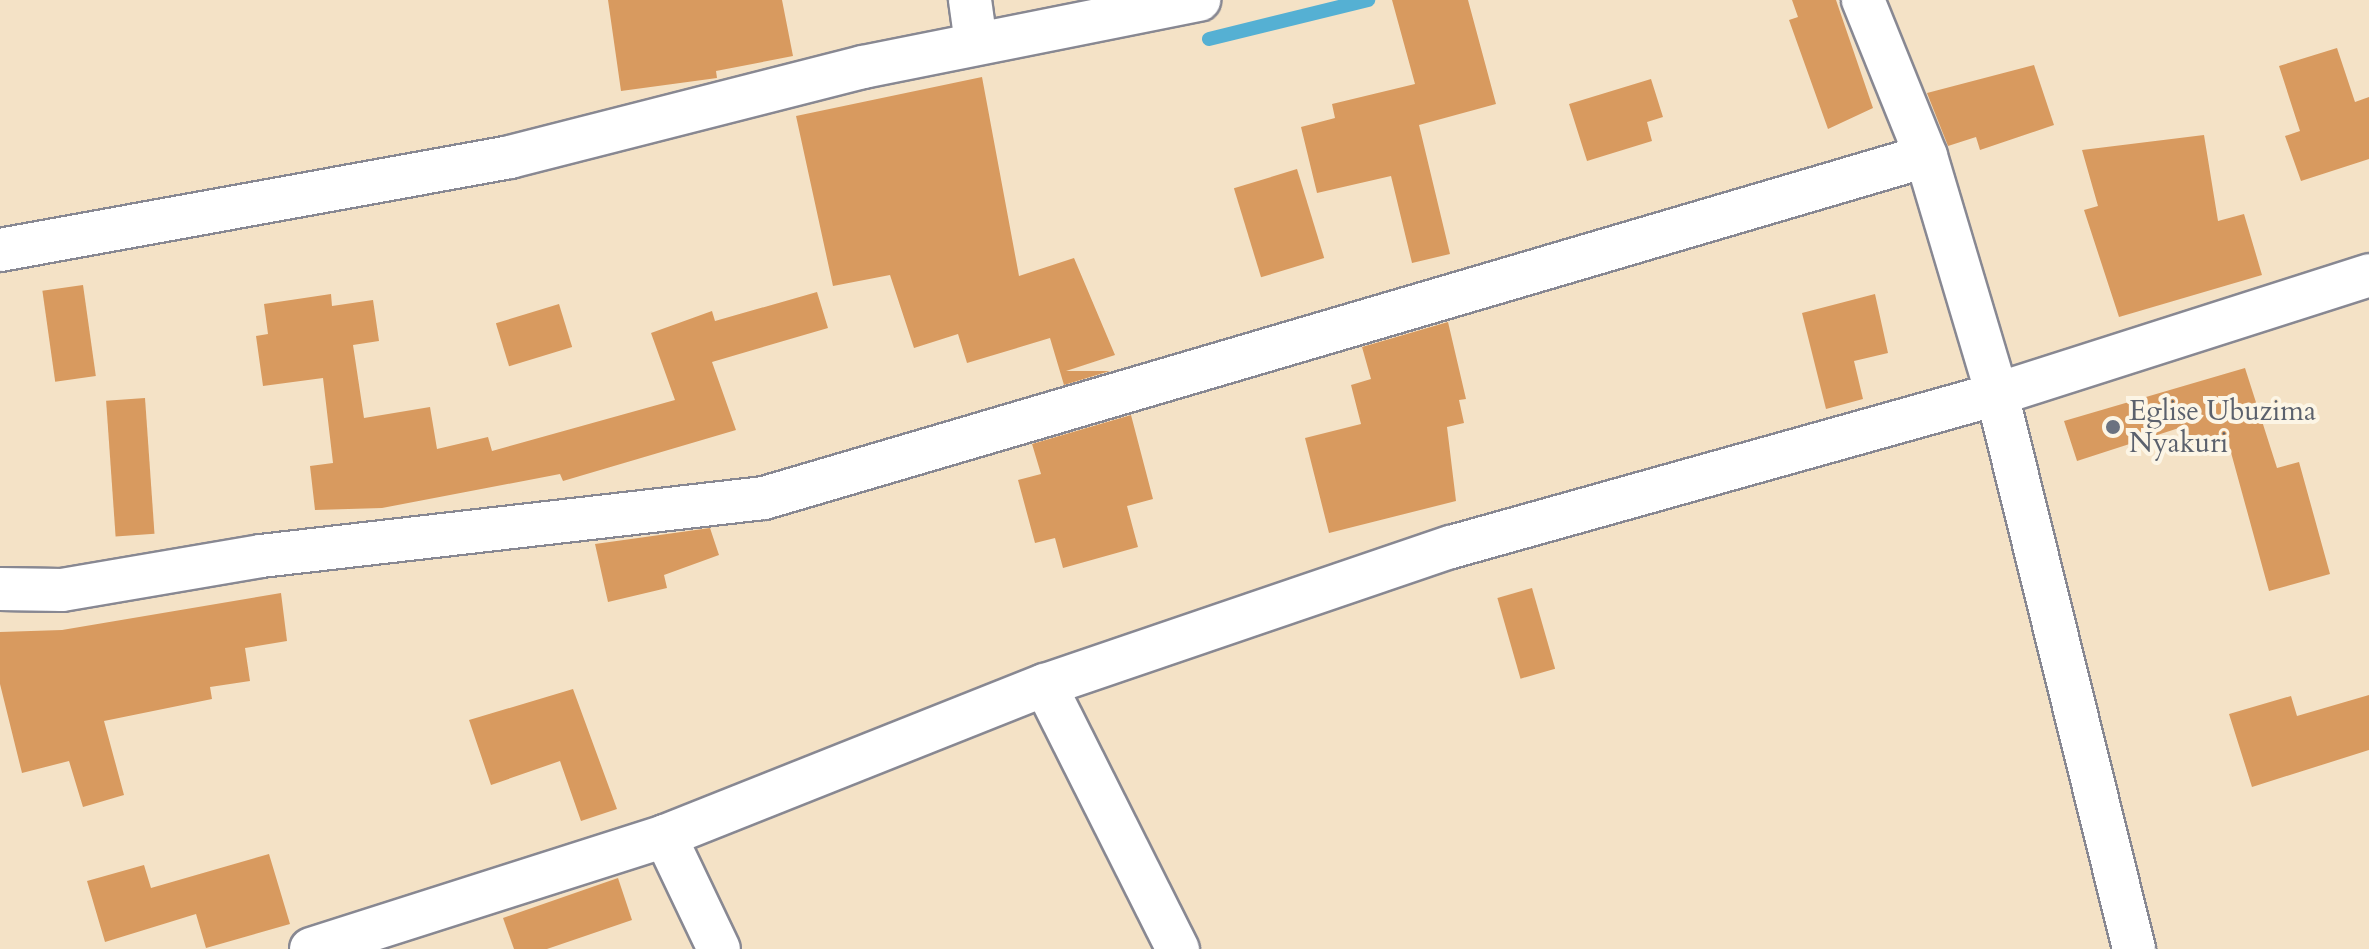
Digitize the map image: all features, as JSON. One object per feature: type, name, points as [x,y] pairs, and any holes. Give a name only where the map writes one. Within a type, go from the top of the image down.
[{"type":"street","points":[[970,0],[976,43]]},
{"type":"street","points":[[0,250],[510,157],[976,43],[1199,0]]},
{"type":"street","points":[[1863,0],[1926,156],[1997,394],[2134,949]]},
{"type":"street","points":[[0,589],[62,590],[261,556],[764,498],[1926,156]]},
{"type":"street","points":[[311,949],[665,836],[1045,685],[1451,547],[1997,394],[2369,275]]},
{"type":"street","points":[[1045,685],[1178,949]]},
{"type":"street","points":[[665,836],[719,949]]},
{"type":"building","points":[[608,0],[782,0],[793,56],[716,71],[717,78],[621,91]]},
{"type":"building","points":[[1392,0],[1468,0],[1496,104],[1419,125],[1450,254],[1412,263],[1391,176],[1317,193],[1301,127],[1335,118],[1332,104],[1415,84]]},
{"type":"building","points":[[1792,0],[1836,0],[1873,108],[1828,129],[1789,20],[1798,17]]},
{"type":"building","points":[[2337,48],[2355,102],[2369,97],[2369,159],[2301,181],[2285,136],[2300,131],[2279,66]]},
{"type":"building","points":[[2034,65],[2054,125],[1980,150],[1976,137],[1948,146],[1927,93]]},
{"type":"building","points":[[982,77],[1019,276],[1074,258],[1115,355],[1066,371],[1110,371],[1064,385],[1050,338],[967,363],[958,334],[914,348],[890,275],[833,286],[796,116]]},
{"type":"building","points":[[1651,79],[1663,117],[1647,122],[1652,141],[1587,161],[1569,104]]},
{"type":"building","points":[[2204,135],[2218,221],[2244,214],[2262,275],[2119,317],[2084,210],[2098,206],[2082,150]]},
{"type":"building","points":[[1297,169],[1324,258],[1261,277],[1234,188]]},
{"type":"building","points":[[83,285],[96,376],[55,382],[42,291]]},
{"type":"building","points":[[817,292],[828,328],[712,362],[736,430],[563,481],[560,474],[382,508],[315,510],[310,466],[333,463],[323,378],[263,386],[256,336],[268,334],[264,304],[331,294],[332,306],[373,300],[379,341],[353,345],[364,418],[430,407],[437,449],[488,437],[492,451],[675,400],[651,333],[712,311],[715,321]]},
{"type":"building","points":[[1875,294],[1888,353],[1854,361],[1863,399],[1826,409],[1802,313]]},
{"type":"building","points":[[559,304],[572,347],[509,366],[496,323]]},
{"type":"building","points":[[1448,322],[1466,399],[1459,400],[1464,423],[1447,427],[1456,501],[1329,533],[1305,438],[1361,424],[1351,385],[1371,379],[1362,347]]},
{"type":"building","points":[[2245,368],[2277,468],[2299,462],[2330,574],[2269,591],[2227,438],[2189,450],[2182,427],[2077,461],[2064,421]]},
{"type":"building","points":[[145,398],[154,534],[116,536],[106,401]]},
{"type":"building","points":[[1131,415],[1153,499],[1127,506],[1138,547],[1063,568],[1055,538],[1035,543],[1018,480],[1041,474],[1032,444]]},
{"type":"building","points":[[710,528],[719,555],[664,575],[667,588],[608,602],[595,544]]},
{"type":"building","points":[[1532,588],[1555,669],[1521,679],[1497,598]]},
{"type":"building","points":[[281,593],[287,641],[245,648],[250,681],[210,687],[212,699],[104,721],[124,795],[83,807],[69,761],[22,773],[0,684],[0,632],[62,630]]},
{"type":"building","points":[[573,689],[617,809],[581,821],[560,761],[491,785],[469,720]]},
{"type":"building","points":[[2369,695],[2369,750],[2252,787],[2229,714],[2291,696],[2297,716]]},
{"type":"building","points":[[269,854],[290,924],[206,948],[196,914],[105,942],[87,881],[144,865],[151,888]]},
{"type":"building","points":[[618,878],[632,920],[547,949],[514,949],[503,918]]},
{"type":"waterway","points":[[1209,39],[1368,0]]},
{"type":"place","name":"Eglise Ubuzima Nyakuri","points":[[2113,427]]}]
